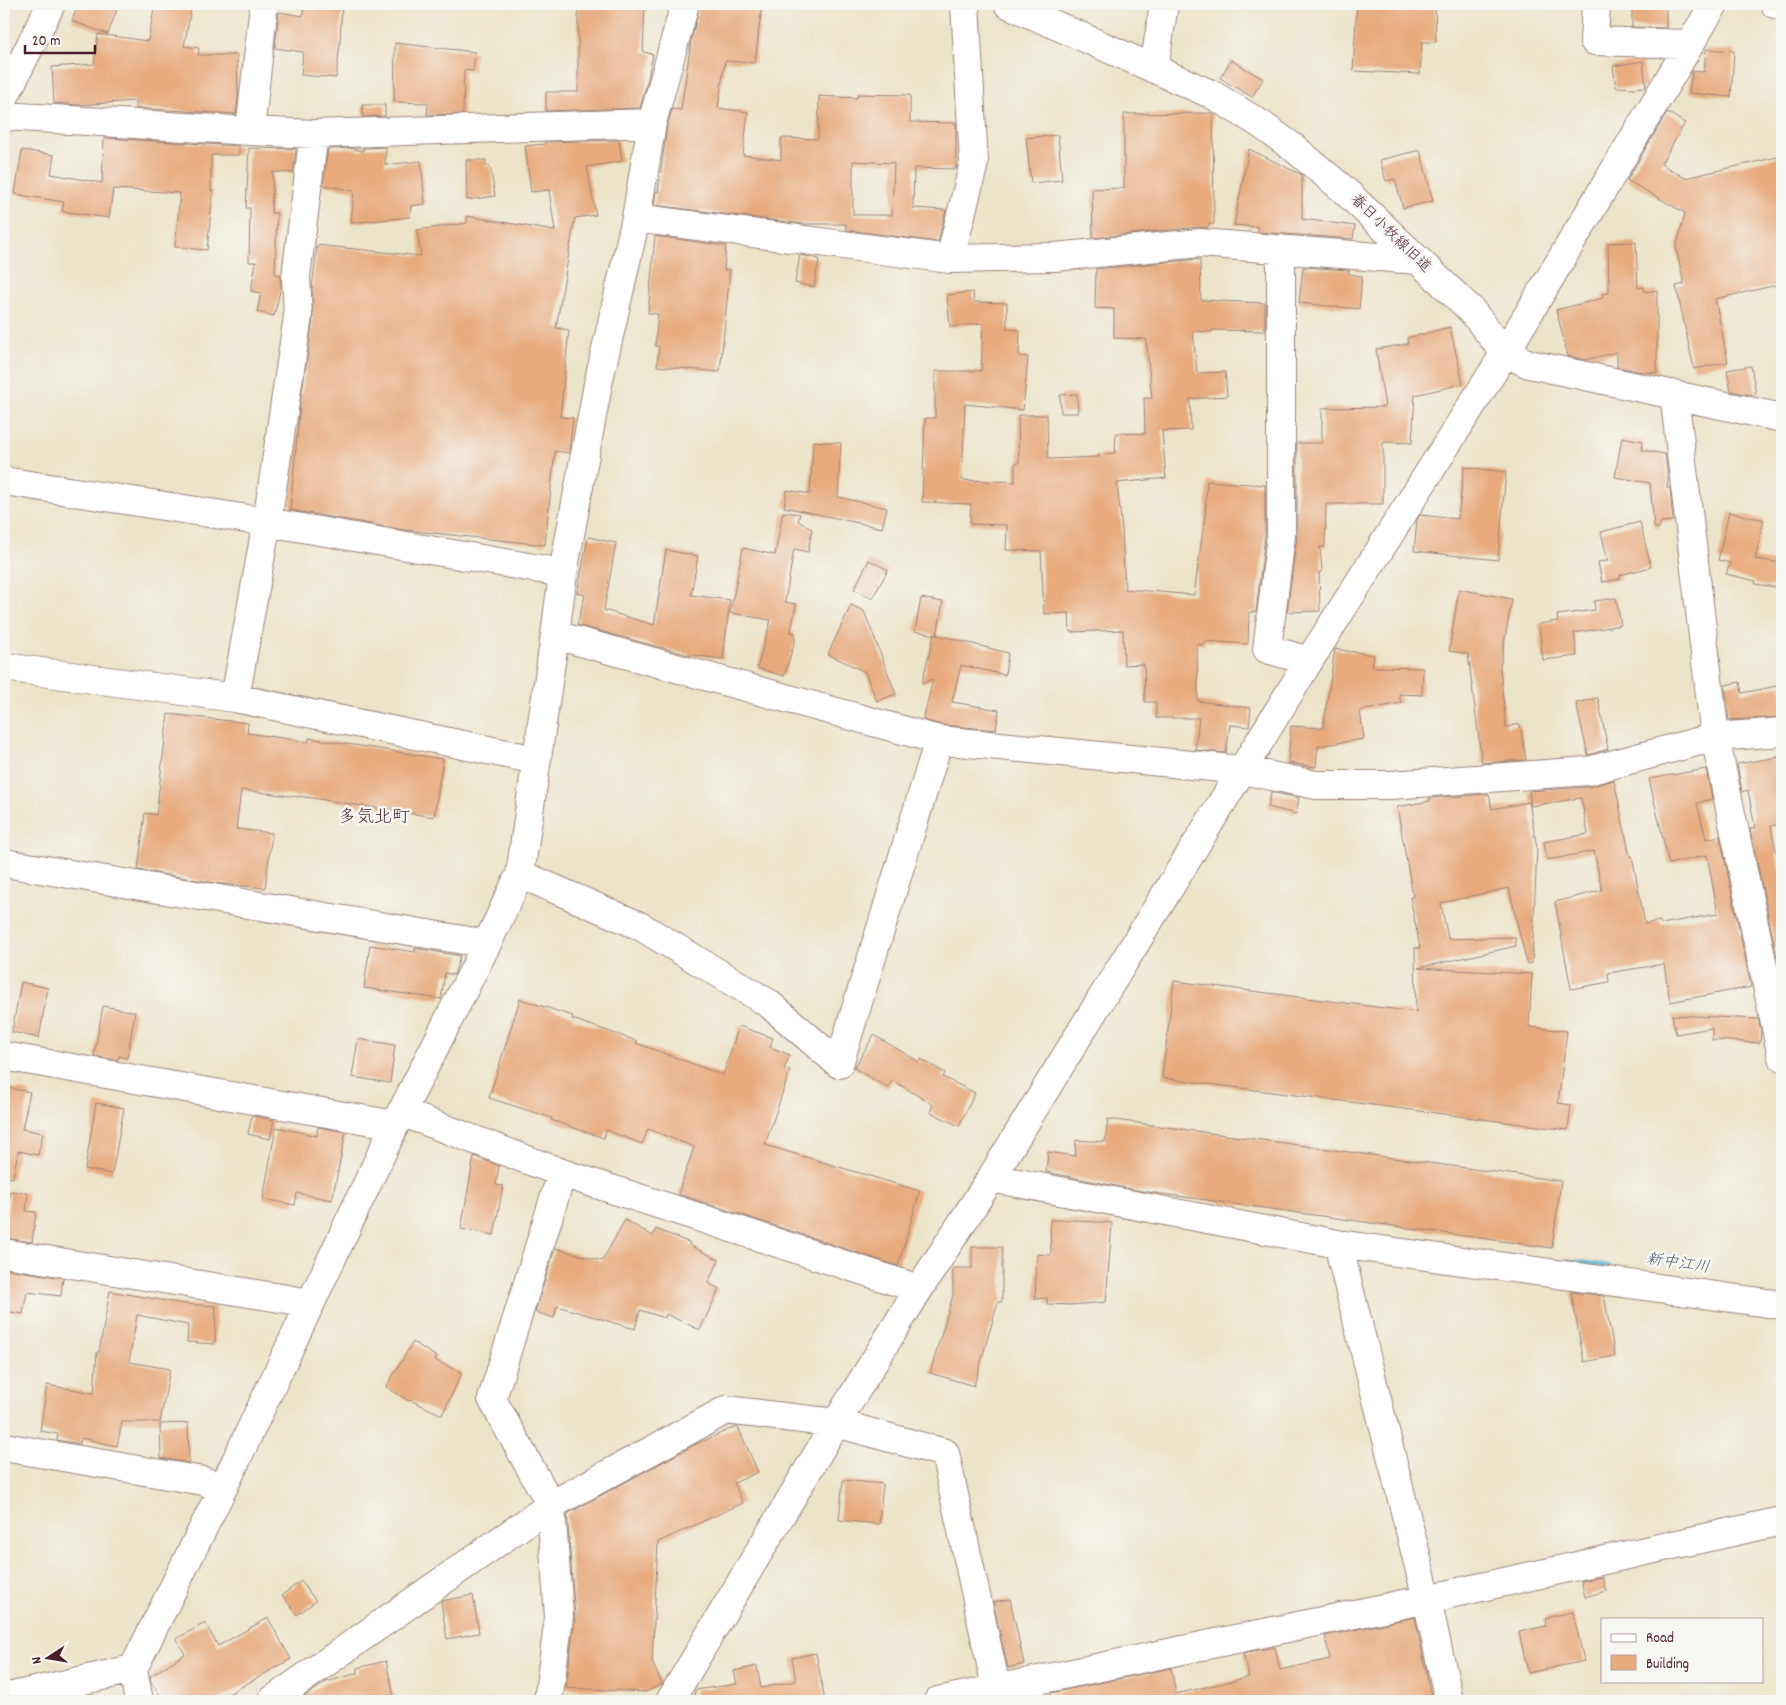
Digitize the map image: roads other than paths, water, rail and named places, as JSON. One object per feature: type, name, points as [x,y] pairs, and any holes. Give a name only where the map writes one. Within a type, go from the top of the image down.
[{"type":"street","points":[[4,98],[52,4]]},
{"type":"street","points":[[250,131],[264,4]]},
{"type":"street","points":[[139,1701],[133,1669],[223,1488],[398,1118],[487,944],[520,874],[563,573],[598,384],[636,218],[652,123],[685,4]]},
{"type":"street","points":[[950,259],[974,163],[965,4]]},
{"type":"street","name":"春日小牧線旧道","points":[[1008,4],[1213,95],[1259,122],[1294,148],[1344,190],[1470,310],[1505,353],[1530,364],[1782,418]]},
{"type":"street","points":[[1154,69],[1164,4]]},
{"type":"street","points":[[1596,4],[1594,41],[1690,44]]},
{"type":"street","points":[[670,1701],[836,1423],[919,1289],[991,1178],[1309,661],[1505,353],[1714,4]]},
{"type":"street","points":[[1776,4],[1782,5]]},
{"type":"street","points":[[4,116],[314,134],[652,123]]},
{"type":"street","points":[[235,698],[267,522],[298,316],[296,276],[314,134]]},
{"type":"street","points":[[636,218],[950,259],[1055,257],[1200,243],[1417,260]]},
{"type":"street","points":[[1281,250],[1281,536],[1267,649],[1309,661]]},
{"type":"street","points":[[1674,394],[1715,737],[1782,1057]]},
{"type":"street","points":[[4,481],[267,522],[563,573]]},
{"type":"street","points":[[555,635],[940,740],[1242,770],[1316,785],[1390,785],[1588,770],[1715,737],[1782,732]]},
{"type":"street","points":[[4,666],[235,698],[536,760]]},
{"type":"street","points":[[520,874],[640,926],[768,1003],[839,1064],[940,740]]},
{"type":"street","points":[[4,863],[487,944]]},
{"type":"street","points":[[4,1056],[398,1118],[919,1289]]},
{"type":"street","points":[[548,1701],[559,1616],[551,1505],[492,1399],[562,1173]]},
{"type":"street","points":[[991,1178],[1338,1244],[1782,1305]]},
{"type":"street","points":[[1338,1244],[1427,1599],[1449,1701]]},
{"type":"street","points":[[4,1253],[311,1303]]},
{"type":"street","points":[[271,1701],[551,1505],[726,1410],[836,1423],[945,1452],[998,1695]]},
{"type":"street","points":[[4,1447],[203,1481],[223,1488]]},
{"type":"street","points":[[938,1701],[998,1695],[1782,1521]]},
{"type":"street","points":[[4,1698],[133,1669]]},
{"type":"waterway","name":"新中江川","points":[[1569,1262],[1608,1267]]},
{"type":"district","name":"多気北町","points":[[374,818]]}]
